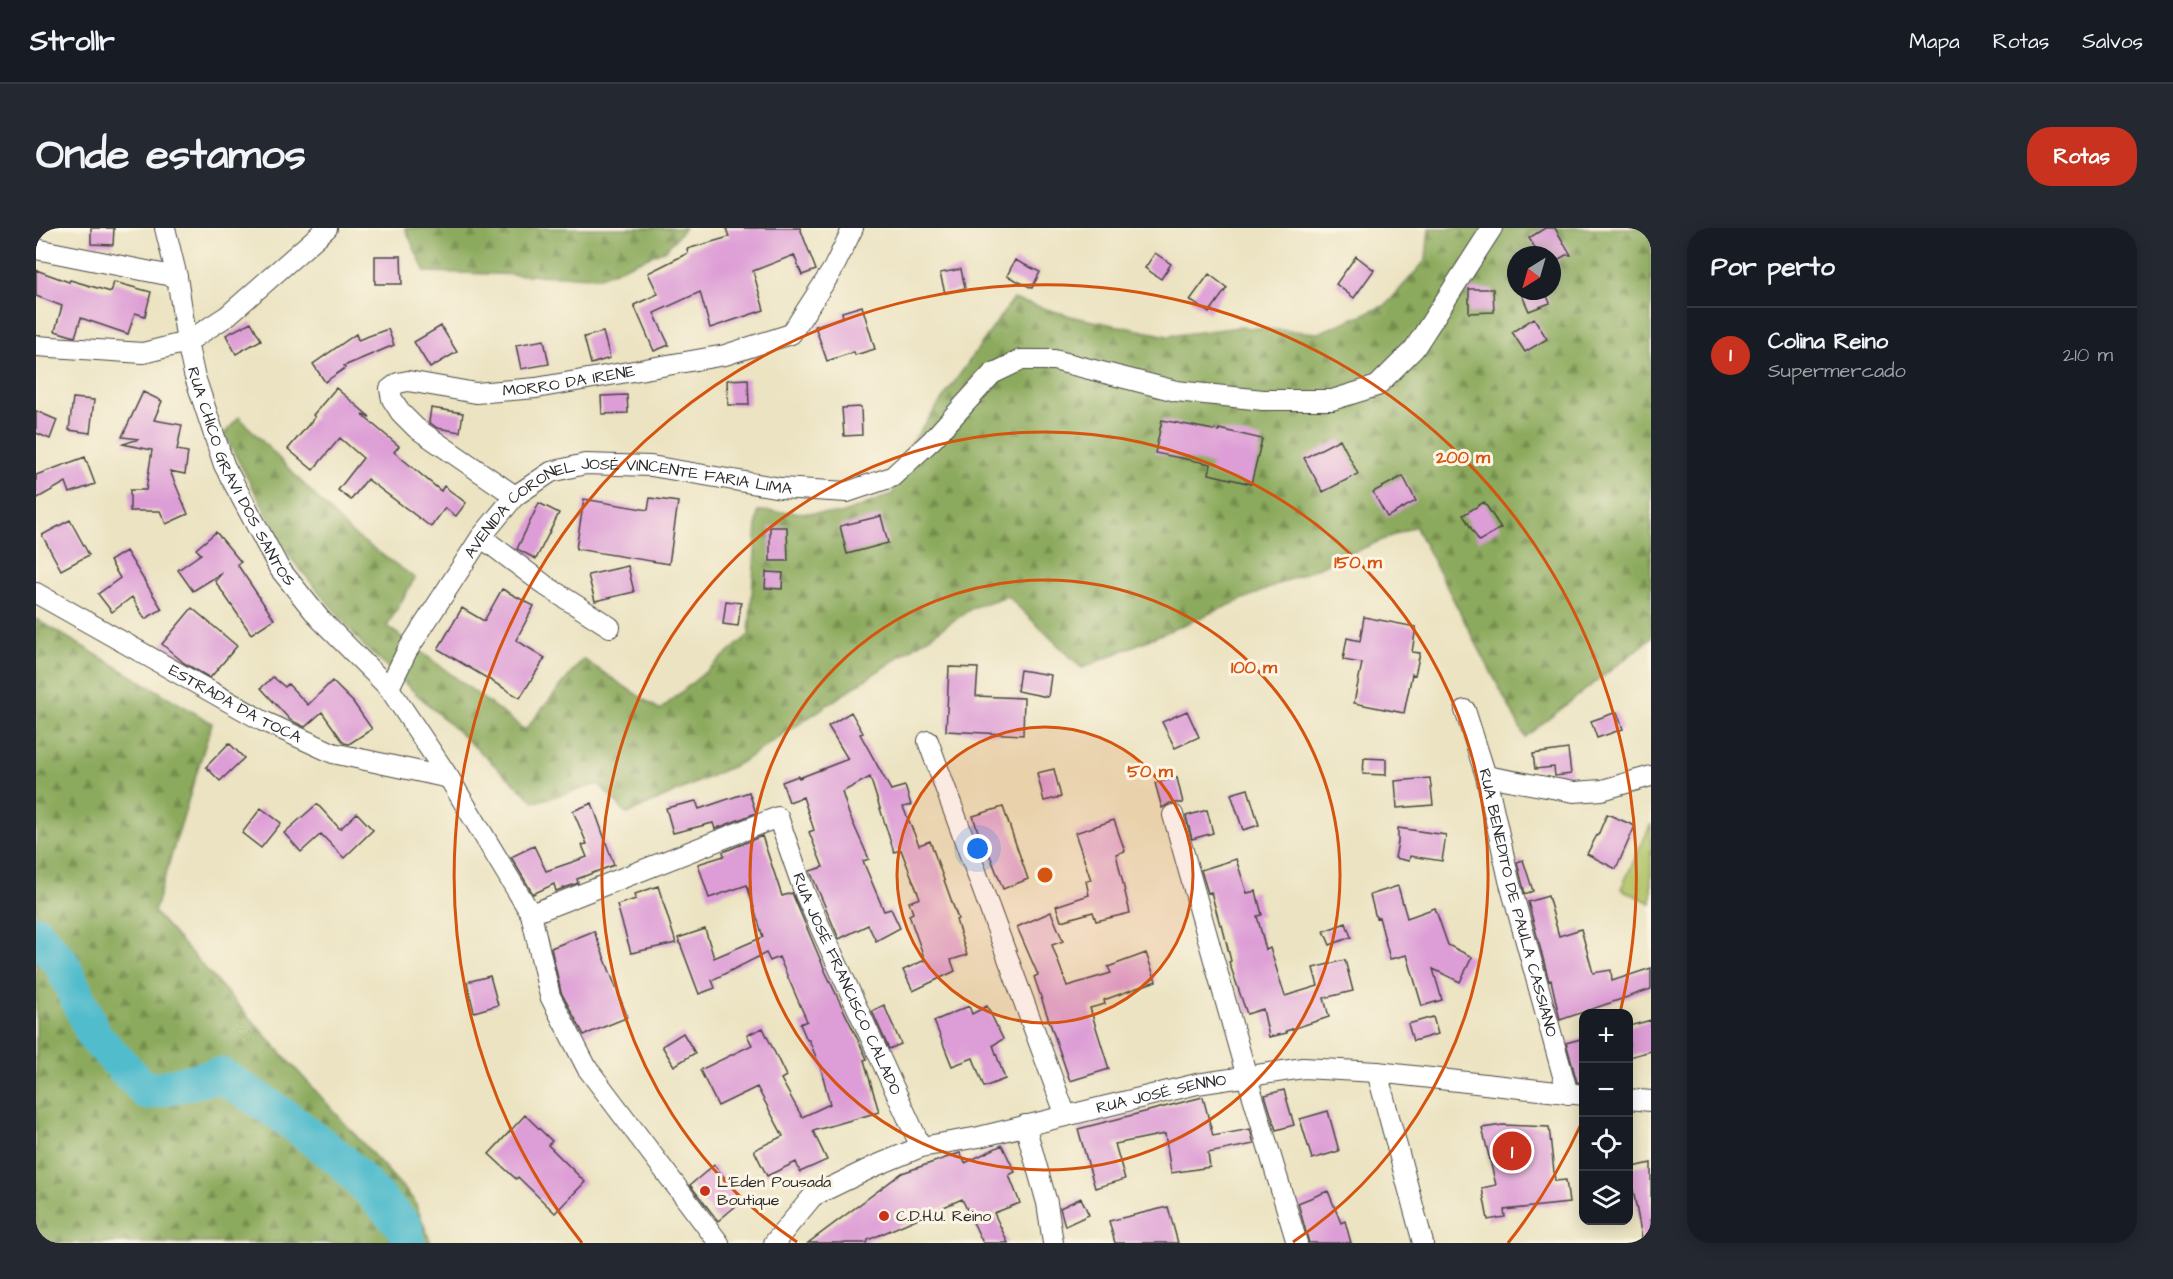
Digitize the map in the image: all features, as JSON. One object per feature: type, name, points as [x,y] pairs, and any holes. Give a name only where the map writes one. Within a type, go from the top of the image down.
[{"type":"street","name":"RUA CHICO GRAVI DOS SANTOS","points":[[165,228],[177,277],[194,374],[224,465],[279,568],[320,619],[389,687]]},
{"type":"street","points":[[36,346],[143,353],[187,342],[227,316],[327,228]]},
{"type":"street","name":"MORRO DA IRENE","points":[[515,496],[416,428],[401,413],[392,399],[390,389],[398,383],[408,381],[476,393],[536,388],[725,356],[791,334],[833,269],[853,228]]},
{"type":"street","name":"AVENIDA CORONEL JOSÉ VINCENTE FARIA LIMA","points":[[389,687],[407,651],[481,537],[515,496],[551,472],[585,465],[651,466],[781,488],[847,492],[892,477],[932,440],[992,374],[1021,360],[1054,360],[1176,391],[1263,400],[1332,400],[1377,386],[1414,349],[1491,228]]},
{"type":"street","points":[[36,249],[177,277]]},
{"type":"street","points":[[481,537],[546,586],[610,627]]},
{"type":"street","name":"ESTRADA DA TOCA","points":[[36,593],[263,721],[333,753],[449,778]]},
{"type":"street","points":[[389,687],[449,778],[531,914],[550,996],[587,1068],[719,1243]]},
{"type":"street","name":"RUA BENEDITO DE PAULA CASSIANO","points":[[1466,710],[1486,776],[1509,880],[1576,1095]]},
{"type":"street","points":[[928,741],[1066,1116]]},
{"type":"street","points":[[1486,776],[1574,792],[1602,790],[1651,776]]},
{"type":"street","points":[[1173,815],[1246,1077],[1297,1243]]},
{"type":"street","name":"RUA JOSÉ FRANCISCO CALADO","points":[[531,914],[778,817],[805,894],[921,1147]]},
{"type":"street","name":"RUA JOSÉ SENNO","points":[[774,1243],[813,1196],[874,1166],[921,1147],[979,1137],[1197,1084],[1303,1068],[1377,1072],[1576,1095]]},
{"type":"street","points":[[1377,1072],[1423,1243]]},
{"type":"street","points":[[1633,1099],[1651,1101]]},
{"type":"street","points":[[1025,1125],[1047,1203],[1053,1243]]},
{"type":"green space","points":[[405,228],[685,228],[665,250],[600,277],[425,272]]},
{"type":"green space","points":[[1429,228],[1651,228],[1651,639],[1525,737],[1415,526],[1082,668],[1007,596],[974,607],[742,762],[627,814],[599,784],[535,802],[365,647],[290,557],[224,434],[239,417],[350,532],[415,578],[387,626],[525,730],[583,659],[660,710],[749,635],[758,511],[841,514],[893,494],[898,462],[1013,299],[1074,317],[1168,336],[1240,327],[1318,333],[1386,305],[1426,260]]},
{"type":"green space","points":[[36,619],[212,723],[154,912],[414,1200],[431,1243],[36,1243]]},
{"type":"green space","points":[[1651,824],[1651,903],[1621,889]]},
{"type":"building","points":[[91,228],[114,228],[113,245],[91,244]]},
{"type":"building","points":[[726,228],[800,228],[816,270],[802,275],[794,255],[753,271],[764,310],[710,328],[700,292],[654,313],[669,345],[654,351],[634,305],[658,294],[648,273],[688,253],[687,249],[729,237]]},
{"type":"building","points":[[1545,228],[1555,228],[1571,255],[1561,258],[1561,246],[1534,246],[1529,238]]},
{"type":"building","points":[[1155,253],[1171,264],[1161,279],[1145,268]]},
{"type":"building","points":[[375,256],[401,256],[402,284],[375,284]]},
{"type":"building","points":[[1356,256],[1374,270],[1354,298],[1336,284]]},
{"type":"building","points":[[1015,260],[1040,272],[1032,288],[1007,276]]},
{"type":"building","points":[[961,269],[965,288],[945,293],[940,273]]},
{"type":"building","points":[[36,270],[69,282],[70,280],[111,292],[114,282],[151,292],[145,316],[135,313],[128,334],[81,318],[75,337],[55,331],[62,306],[36,296]]},
{"type":"building","points":[[1209,274],[1227,288],[1209,313],[1190,300]]},
{"type":"building","points":[[1469,289],[1493,289],[1494,312],[1469,313]]},
{"type":"building","points":[[1524,300],[1549,300],[1550,303],[1529,311]]},
{"type":"building","points":[[862,306],[875,349],[855,355],[854,352],[827,361],[815,326],[843,317],[842,312]]},
{"type":"building","points":[[1534,318],[1547,339],[1525,352],[1512,332]]},
{"type":"building","points":[[251,322],[261,340],[236,354],[226,335]]},
{"type":"building","points":[[441,326],[457,352],[430,368],[414,342]]},
{"type":"building","points":[[388,329],[394,345],[344,366],[345,368],[325,382],[313,364],[356,334],[358,340]]},
{"type":"building","points":[[603,332],[610,358],[591,364],[584,337]]},
{"type":"building","points":[[544,340],[549,364],[521,369],[516,345]]},
{"type":"building","points":[[748,379],[749,405],[728,405],[727,380]]},
{"type":"building","points":[[336,388],[370,417],[362,415],[399,446],[394,452],[441,491],[444,486],[466,503],[456,516],[445,508],[431,527],[367,479],[351,500],[338,490],[363,458],[340,438],[313,470],[288,449]]},
{"type":"building","points":[[143,392],[162,401],[154,420],[182,425],[177,450],[188,452],[185,474],[170,471],[188,514],[166,524],[160,511],[130,511],[130,490],[146,490],[152,450],[123,444],[139,439],[122,437]]},
{"type":"building","points":[[627,395],[628,413],[602,414],[601,396]]},
{"type":"building","points":[[73,398],[94,400],[90,433],[69,430]]},
{"type":"building","points":[[861,407],[862,435],[844,436],[842,408]]},
{"type":"building","points":[[431,408],[463,413],[460,432],[437,428],[429,422]]},
{"type":"building","points":[[36,411],[57,420],[50,439],[36,433]]},
{"type":"building","points":[[1162,420],[1262,439],[1251,484],[1209,474],[1211,464],[1155,453]]},
{"type":"building","points":[[1340,439],[1358,474],[1323,492],[1304,458]]},
{"type":"building","points":[[85,457],[95,484],[70,493],[66,482],[36,499],[36,475]]},
{"type":"building","points":[[1403,476],[1416,501],[1387,517],[1373,492]]},
{"type":"building","points":[[650,498],[678,502],[669,564],[576,549],[584,499],[648,510]]},
{"type":"building","points":[[1484,502],[1501,528],[1479,541],[1463,515]]},
{"type":"building","points":[[539,503],[559,513],[536,559],[517,549]]},
{"type":"building","points":[[881,516],[888,543],[847,554],[840,526]]},
{"type":"building","points":[[70,520],[89,555],[61,570],[42,535]]},
{"type":"building","points":[[770,527],[787,527],[788,561],[770,561]]},
{"type":"building","points":[[216,532],[241,562],[237,564],[274,619],[251,634],[215,581],[222,573],[193,591],[178,570],[201,554],[196,549]]},
{"type":"building","points":[[126,551],[162,609],[145,619],[132,597],[112,612],[98,594],[120,578],[110,561]]},
{"type":"building","points":[[628,566],[634,592],[595,601],[588,575]]},
{"type":"building","points":[[766,572],[783,573],[782,589],[765,588]]},
{"type":"building","points":[[502,589],[534,606],[516,640],[545,658],[520,698],[438,649],[462,608],[484,621]]},
{"type":"building","points":[[726,601],[741,603],[738,626],[723,624]]},
{"type":"building","points":[[192,608],[237,646],[210,678],[184,663],[162,644]]},
{"type":"building","points":[[1364,617],[1416,627],[1412,652],[1420,653],[1415,675],[1412,674],[1404,713],[1354,703],[1362,663],[1343,660],[1347,638],[1360,641]]},
{"type":"building","points":[[949,667],[978,668],[976,696],[1024,698],[1023,735],[946,731]]},
{"type":"building","points":[[1020,670],[1051,675],[1048,697],[1017,691]]},
{"type":"building","points":[[273,677],[285,687],[288,684],[308,705],[332,681],[353,702],[372,729],[349,744],[344,743],[322,712],[305,727],[290,720],[261,688]]},
{"type":"building","points":[[1187,711],[1199,737],[1175,748],[1162,722]]},
{"type":"building","points":[[851,712],[863,733],[860,734],[891,790],[905,786],[911,805],[903,807],[919,845],[930,841],[958,919],[956,920],[967,955],[951,960],[955,971],[913,991],[903,970],[925,960],[909,915],[913,913],[909,902],[920,898],[901,850],[894,852],[870,777],[842,792],[869,859],[863,861],[884,911],[891,909],[900,928],[876,941],[868,925],[839,939],[810,871],[823,867],[809,832],[814,830],[803,797],[789,802],[782,782],[798,776],[799,778],[848,759],[828,726]]},
{"type":"building","points":[[1617,712],[1623,729],[1597,738],[1591,721]]},
{"type":"building","points":[[229,743],[244,758],[220,781],[206,767]]},
{"type":"building","points":[[1568,749],[1571,774],[1555,776],[1554,767],[1535,769],[1533,754]]},
{"type":"building","points":[[1364,758],[1386,759],[1386,775],[1363,774]]},
{"type":"building","points":[[1054,769],[1061,797],[1044,801],[1037,773]]},
{"type":"building","points":[[1177,778],[1183,803],[1170,803],[1162,808],[1155,783]]},
{"type":"building","points":[[1430,778],[1433,805],[1397,808],[1395,781]]},
{"type":"building","points":[[1248,789],[1259,825],[1243,830],[1231,794]]},
{"type":"building","points":[[749,792],[756,813],[715,829],[713,823],[673,833],[666,808],[696,801],[699,809]]},
{"type":"building","points":[[592,803],[614,865],[577,879],[578,883],[556,891],[554,884],[533,894],[511,857],[534,846],[546,871],[587,857],[582,845],[587,844],[573,811]]},
{"type":"building","points":[[317,804],[340,829],[357,813],[373,830],[344,858],[321,834],[301,852],[284,833]]},
{"type":"building","points":[[1003,807],[1028,879],[1003,889],[985,843],[982,844],[973,816]]},
{"type":"building","points":[[261,808],[281,823],[261,848],[242,833]]},
{"type":"building","points":[[1207,810],[1213,833],[1192,839],[1186,816]]},
{"type":"building","points":[[1607,814],[1635,826],[1616,869],[1587,854]]},
{"type":"building","points":[[1114,820],[1125,851],[1116,854],[1130,913],[1096,921],[1093,912],[1061,921],[1056,906],[1089,895],[1086,881],[1091,880],[1075,833]]},
{"type":"building","points":[[1398,828],[1446,835],[1442,861],[1410,856],[1409,861],[1395,858]]},
{"type":"building","points":[[762,836],[782,896],[792,893],[826,973],[867,1059],[864,1060],[879,1112],[813,1131],[827,1160],[800,1172],[796,1162],[767,1176],[754,1150],[783,1136],[757,1087],[718,1106],[700,1070],[752,1045],[747,1035],[763,1028],[786,1076],[781,1079],[802,1117],[830,1104],[821,1069],[800,1024],[807,1021],[779,957],[770,961],[766,953],[712,980],[715,988],[699,994],[678,938],[705,929],[714,958],[763,937],[747,885],[709,898],[698,864],[724,856],[723,852]]},
{"type":"building","points":[[1236,859],[1247,893],[1256,891],[1262,915],[1257,916],[1266,950],[1270,948],[1285,996],[1318,986],[1313,968],[1345,960],[1353,991],[1324,998],[1329,1017],[1286,1031],[1287,1033],[1269,1037],[1263,1009],[1247,1014],[1229,962],[1231,961],[1222,925],[1220,925],[1211,892],[1208,893],[1201,870]]},
{"type":"building","points":[[1523,860],[1533,891],[1525,894],[1517,862]]},
{"type":"building","points":[[658,886],[676,943],[631,953],[617,905],[636,899],[635,894]]},
{"type":"building","points":[[1398,886],[1407,918],[1435,908],[1448,945],[1472,957],[1460,982],[1433,969],[1442,1000],[1422,1006],[1407,955],[1390,959],[1379,917],[1376,918],[1370,895]]},
{"type":"building","points":[[1548,896],[1559,936],[1581,929],[1593,973],[1611,970],[1612,981],[1651,968],[1651,989],[1592,1009],[1579,1009],[1579,1014],[1560,1020],[1528,902]]},
{"type":"building","points":[[1051,912],[1063,941],[1052,945],[1067,986],[1111,973],[1108,967],[1146,953],[1156,981],[1104,1000],[1105,1004],[1090,1008],[1109,1069],[1070,1081],[1034,977],[1038,975],[1017,927]]},
{"type":"building","points":[[1346,923],[1351,937],[1330,945],[1324,931]]},
{"type":"building","points":[[594,931],[627,1016],[584,1035],[561,992],[551,948]]},
{"type":"building","points":[[490,976],[498,1005],[474,1012],[467,982]]},
{"type":"building","points":[[884,1005],[901,1044],[889,1049],[872,1011]]},
{"type":"building","points":[[969,1006],[972,1014],[987,1006],[1003,1039],[993,1045],[1005,1079],[984,1087],[973,1058],[952,1066],[934,1021]]},
{"type":"building","points":[[1433,1017],[1438,1034],[1413,1041],[1408,1024]]},
{"type":"building","points":[[1651,1020],[1651,1051],[1633,1056],[1633,1025]]},
{"type":"building","points":[[683,1033],[695,1053],[674,1066],[662,1046]]},
{"type":"building","points":[[1579,1039],[1579,1082],[1577,1082],[1566,1043]]},
{"type":"building","points":[[1284,1090],[1294,1125],[1276,1130],[1265,1095]]},
{"type":"building","points":[[1203,1097],[1213,1136],[1250,1129],[1254,1144],[1208,1153],[1210,1167],[1171,1173],[1165,1134],[1115,1144],[1125,1179],[1095,1188],[1078,1129]]},
{"type":"building","points":[[1328,1111],[1339,1151],[1312,1159],[1300,1119]]},
{"type":"building","points":[[525,1115],[552,1141],[548,1145],[585,1182],[555,1213],[518,1177],[516,1179],[489,1154]]},
{"type":"building","points":[[1503,1125],[1549,1127],[1555,1181],[1566,1180],[1569,1203],[1504,1210],[1505,1217],[1488,1220],[1482,1188],[1496,1185],[1482,1128]]},
{"type":"building","name":"C.D.H.U. Reino","points":[[1002,1145],[1015,1172],[1009,1175],[1020,1203],[994,1213],[1008,1243],[983,1243],[962,1199],[868,1240],[867,1243],[808,1243],[902,1173],[960,1153],[965,1163]]},
{"type":"building","points":[[1651,1163],[1651,1243],[1643,1243],[1633,1189],[1633,1167]]},
{"type":"building","points":[[714,1165],[743,1200],[718,1221],[690,1185]]},
{"type":"building","points":[[1328,1191],[1341,1223],[1345,1221],[1351,1243],[1309,1243],[1298,1203]]},
{"type":"building","points":[[1081,1198],[1089,1215],[1065,1226],[1060,1208]]},
{"type":"building","points":[[1168,1207],[1178,1243],[1115,1243],[1109,1221]]},
{"type":"waterway","points":[[36,933],[62,964],[95,1037],[147,1092],[220,1075],[284,1116],[341,1160],[405,1227],[408,1243]]},
{"type":"place","name":"Colina Reino","points":[[1512,1151]]},
{"type":"place","name":"L'Eden Pousada Boutique","points":[[705,1191]]},
{"type":"place","name":"C.D.H.U. Reino","points":[[884,1216]]}]
